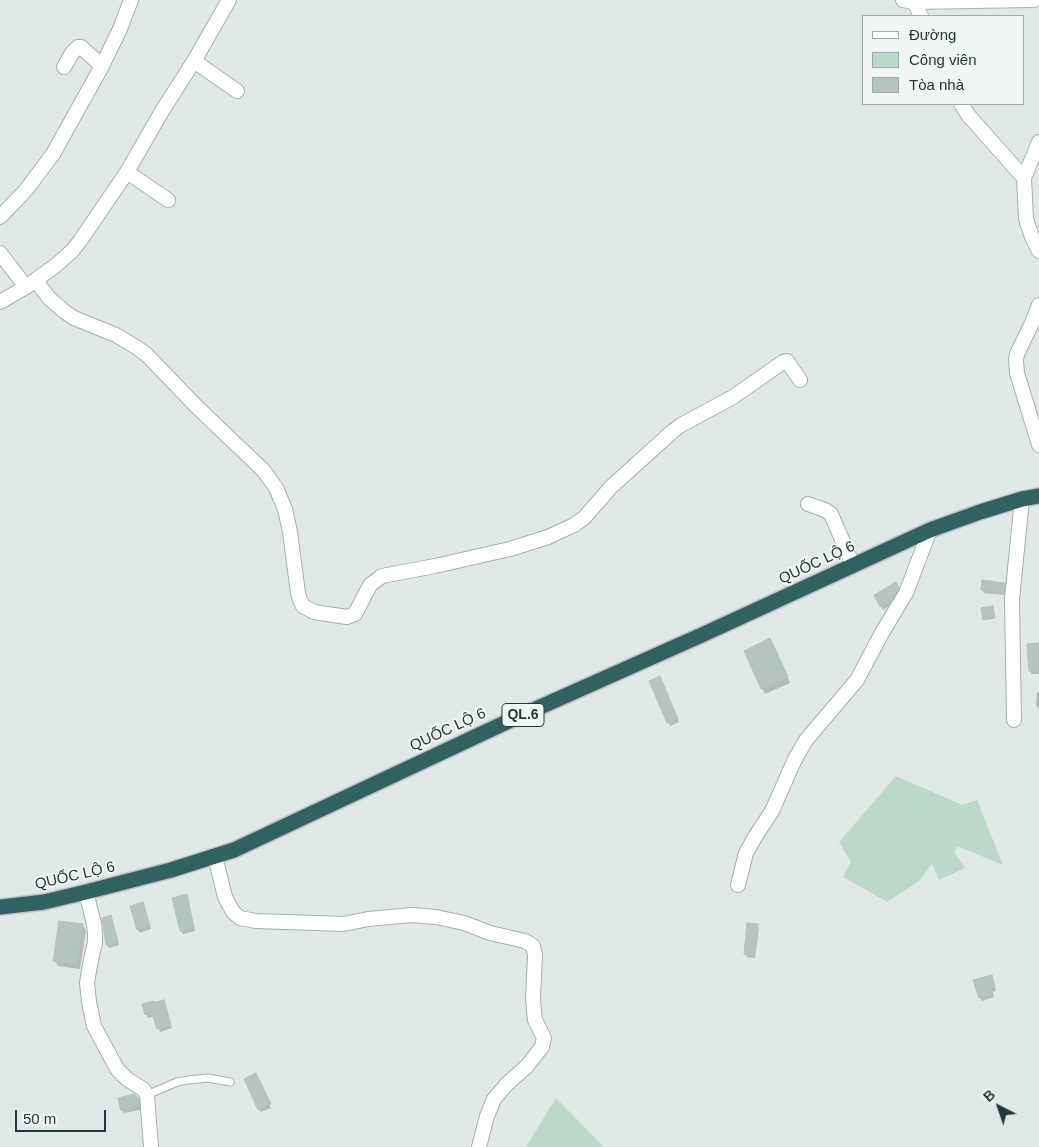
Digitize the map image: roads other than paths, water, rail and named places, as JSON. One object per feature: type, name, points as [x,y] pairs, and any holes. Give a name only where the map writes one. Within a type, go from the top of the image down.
[{"type":"highway","name":"QUỐC LỘ 6","points":[[0,907],[44,902],[86,892],[171,870],[234,850],[511,720],[930,530],[980,512],[1022,499],[1039,496]]},
{"type":"street","points":[[0,216],[26,190],[53,154],[102,66],[132,0]]},
{"type":"street","points":[[0,302],[31,284],[55,266],[80,241],[127,172],[229,0]]},
{"type":"street","points":[[908,1],[1034,0]]},
{"type":"street","points":[[908,1],[920,15]]},
{"type":"street","points":[[64,67],[78,47],[81,47],[102,66]]},
{"type":"street","points":[[194,61],[237,91]]},
{"type":"street","points":[[962,105],[1024,178]]},
{"type":"street","points":[[1039,142],[1024,178],[1026,219],[1039,251]]},
{"type":"street","points":[[127,172],[168,200]]},
{"type":"street","points":[[0,253],[31,284],[65,312],[74,318],[116,335],[147,355],[264,472],[276,488],[285,509],[300,600],[303,606],[314,612],[347,617],[355,614],[370,585],[382,576],[510,549],[548,537],[574,525],[584,518],[611,487],[681,425],[733,397],[782,362],[787,361],[800,380]]},
{"type":"street","points":[[1039,305],[1017,354],[1016,366],[1039,445]]},
{"type":"street","points":[[1014,720],[1012,599],[1022,499]]},
{"type":"street","points":[[808,504],[832,514],[853,566]]},
{"type":"street","points":[[738,885],[746,853],[772,811],[794,759],[806,740],[858,680],[883,632],[906,594],[930,530]]},
{"type":"street","points":[[215,856],[225,897],[233,912],[240,918],[256,922],[344,924],[368,918],[412,915],[436,917],[464,923],[503,937],[525,941],[533,946],[535,955],[534,1011],[535,1020],[544,1038],[542,1048],[494,1099],[487,1116],[479,1147]]},
{"type":"street","points":[[86,892],[95,933],[87,983],[94,1026],[117,1069],[147,1095],[151,1147]]},
{"type":"lane","points":[[147,1095],[177,1082],[188,1080],[208,1078],[230,1082]]}]
